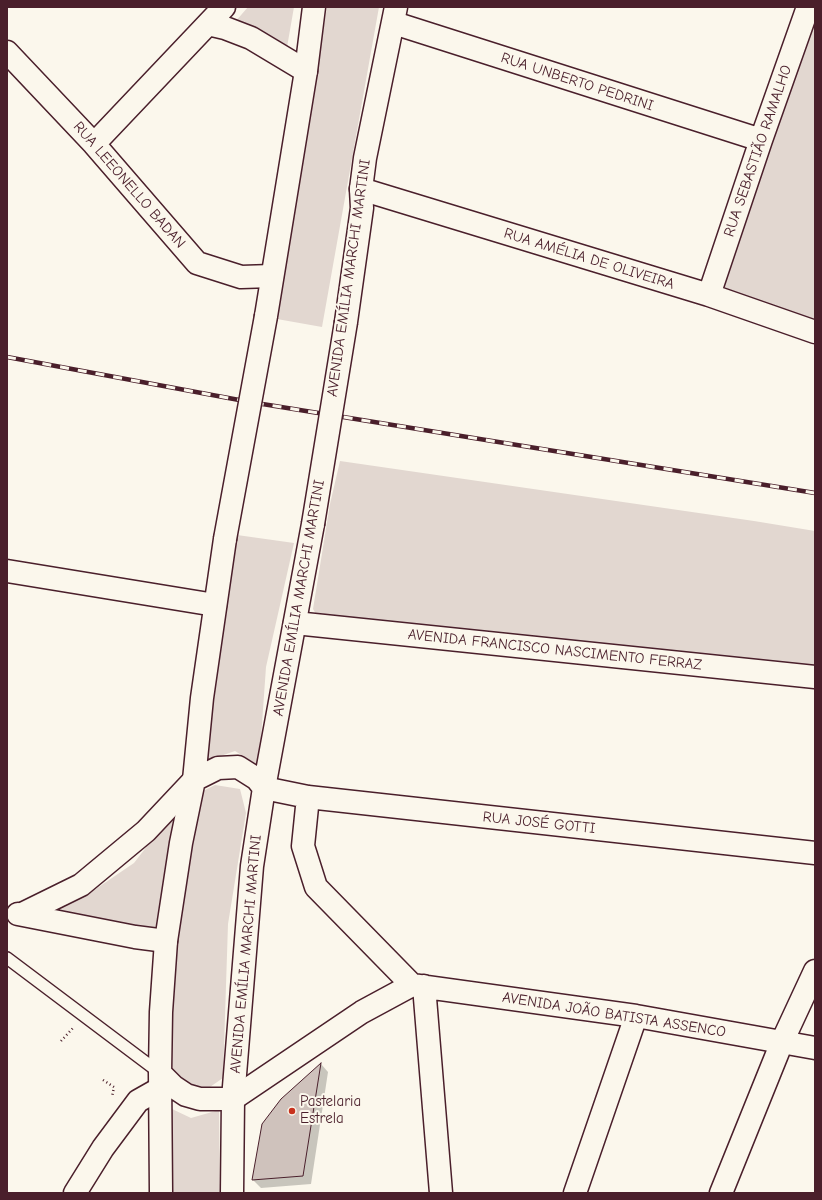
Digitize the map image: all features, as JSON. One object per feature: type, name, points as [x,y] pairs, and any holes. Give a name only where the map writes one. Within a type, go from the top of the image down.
[{"type":"street","points":[[94,144],[224,7]]},
{"type":"street","points":[[161,1193],[161,1012],[166,941],[181,843],[194,780],[202,698],[225,539],[266,316],[306,70],[314,7]]},
{"type":"street","name":"RUA SEBASTIÃO RAMALHO","points":[[709,295],[761,140],[808,7]]},
{"type":"street","name":"RUA UNBERTO PEDRINI","points":[[395,15],[761,140]]},
{"type":"street","name":"AVENIDA EMÍLIA MARCHI MARTINI","points":[[232,1193],[233,1099],[252,866],[264,788],[313,524],[346,322],[362,208],[361,189],[365,158],[395,15]]},
{"type":"street","points":[[208,24],[225,28],[251,38],[306,70]]},
{"type":"street","name":"RUA LEEONELLO BADAN","points":[[7,52],[94,144],[197,262],[241,277],[272,276]]},
{"type":"street","name":"RUA AMÉLIA DE OLIVEIRA","points":[[361,189],[709,295],[815,332]]},
{"type":"street","points":[[7,572],[215,605]]},
{"type":"street","name":"AVENIDA FRANCISCO NASCIMENTO FERRAZ","points":[[295,623],[815,677]]},
{"type":"street","points":[[14,914],[81,885],[146,831],[194,780],[218,768],[238,767],[257,779],[264,788]]},
{"type":"street","name":"RUA JOSÉ GOTTI","points":[[264,788],[308,797],[815,853]]},
{"type":"street","points":[[308,797],[303,846],[316,887],[418,985],[441,1193]]},
{"type":"street","points":[[14,914],[166,941]]},
{"type":"street","points":[[721,1193],[782,1042],[815,971]]},
{"type":"street","points":[[161,1080],[186,1095],[200,1100],[233,1099],[362,1012],[418,985]]},
{"type":"street","name":"AVENIDA JOÃO BATISTA ASSENCO","points":[[418,985],[636,1016],[815,1048]]},
{"type":"street","points":[[575,1193],[636,1016]]},
{"type":"street","points":[[75,1193],[103,1148],[138,1101],[161,1080]]},
{"type":"lane","points":[[7,958],[161,1080]]},
{"type":"shaded area","points":[[248,7],[294,7],[286,53],[235,22]]},
{"type":"shaded area","points":[[327,7],[379,7],[322,327],[277,319]]},
{"type":"shaded area","points":[[815,14],[815,323],[723,289]]},
{"type":"shaded area","points":[[340,461],[815,531],[815,669],[319,619],[313,609],[330,504]]},
{"type":"shaded area","points":[[237,535],[294,543],[266,667],[259,766],[235,751],[206,761],[215,674]]},
{"type":"shaded area","points":[[215,785],[240,789],[246,813],[228,924],[223,1078],[207,1089],[183,1082],[168,1067],[179,927],[190,845],[201,792]]},
{"type":"shaded area","points":[[175,810],[155,931],[56,911],[87,895],[134,863]]},
{"type":"shaded area","points":[[172,1109],[191,1118],[219,1110],[220,1193],[170,1193]]},
{"type":"building","name":"Pastelaria Estrela","points":[[321,1063],[303,1176],[252,1180],[262,1124],[281,1099]]},
{"type":"railway","points":[[7,357],[250,402],[815,493]]},
{"type":"place","name":"Pastelaria Estrela","points":[[292,1111]]}]
